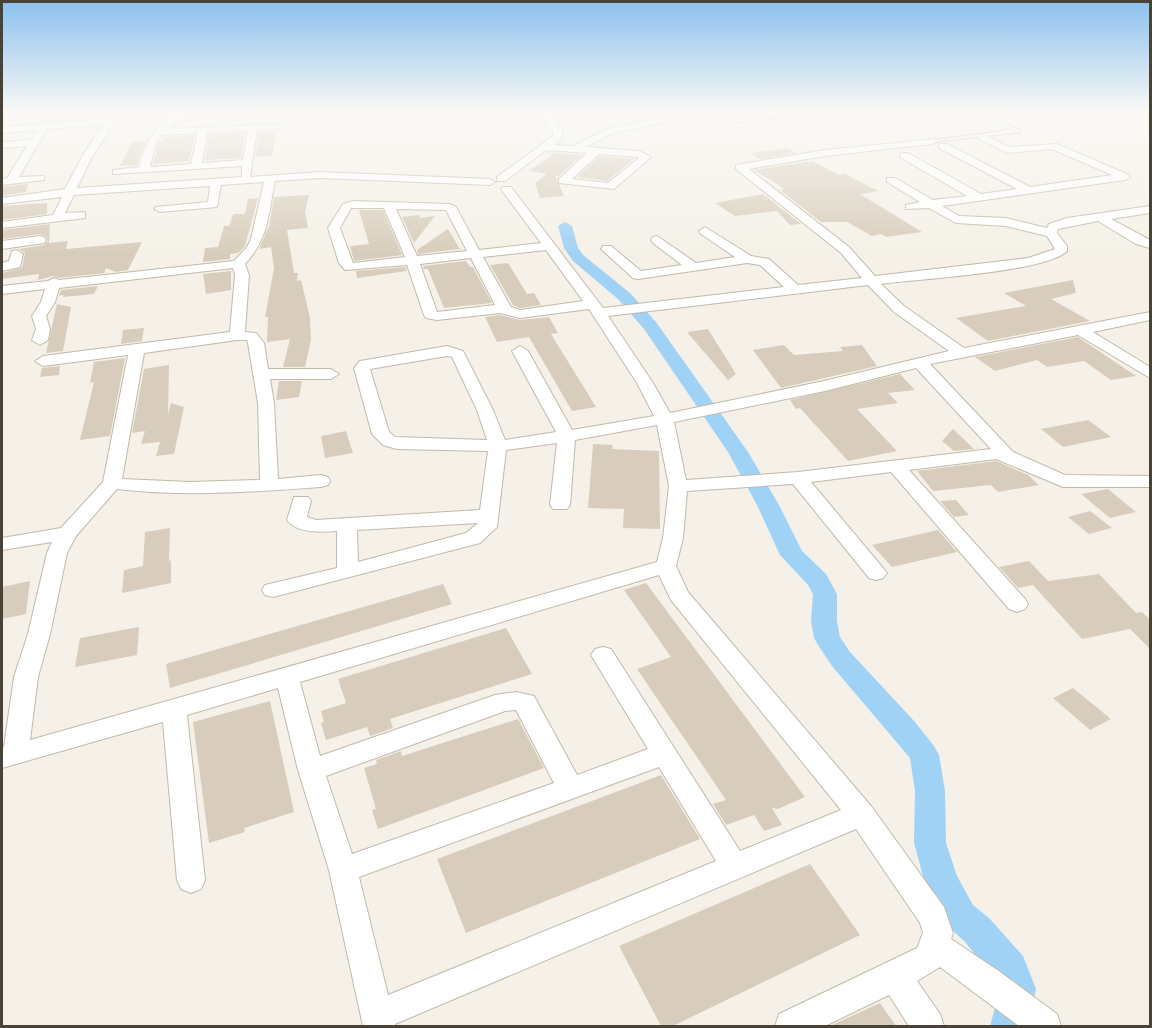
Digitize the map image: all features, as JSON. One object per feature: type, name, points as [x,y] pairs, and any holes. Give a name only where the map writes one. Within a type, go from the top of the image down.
[{"type":"street","points":[[6,181],[23,159]]},
{"type":"street","points":[[57,218],[72,192],[86,159]]},
{"type":"street","points":[[144,170],[147,159]]},
{"type":"street","points":[[196,165],[197,159]]},
{"type":"street","points":[[245,181],[248,159]]},
{"type":"street","points":[[2,201],[72,192],[340,176],[490,182],[493,187],[511,183],[532,159]]},
{"type":"street","points":[[587,159],[562,181],[610,187],[643,159]]},
{"type":"street","points":[[789,159],[740,167],[845,250],[886,298],[914,322],[962,354]]},
{"type":"street","points":[[911,159],[978,197]]},
{"type":"street","points":[[967,159],[1030,191]]},
{"type":"street","points":[[910,207],[1125,177],[1083,159]]},
{"type":"street","points":[[117,172],[247,163]]},
{"type":"street","points":[[1054,172],[1080,184]]},
{"type":"street","points":[[6,181],[40,178]]},
{"type":"street","points":[[2,290],[54,282],[238,264],[253,249],[258,239],[270,179]]},
{"type":"street","points":[[551,246],[473,254],[413,262],[353,267],[346,263],[334,228],[347,206],[357,204],[450,207],[473,254],[503,308],[511,314],[669,304],[1010,264],[1048,257],[1061,251],[1061,246],[1051,233],[1006,222],[956,219],[891,180]]},
{"type":"street","points":[[160,209],[213,205],[216,183]]},
{"type":"street","points":[[511,183],[551,246],[604,309],[665,420],[678,486],[666,566],[679,595],[861,814],[933,917],[938,933],[935,946],[928,959],[790,1026]]},
{"type":"street","points":[[389,206],[413,262],[431,315],[503,308]]},
{"type":"street","points":[[1051,233],[1053,226],[1059,224],[1150,210]]},
{"type":"street","points":[[2,225],[81,215]]},
{"type":"street","points":[[1099,217],[1140,241],[1150,244]]},
{"type":"street","points":[[705,231],[747,259]]},
{"type":"street","points":[[2,245],[40,240]]},
{"type":"street","points":[[657,240],[694,267]]},
{"type":"street","points":[[607,249],[638,274],[747,259],[764,262],[794,289]]},
{"type":"street","points":[[2,267],[15,264],[17,254]]},
{"type":"street","points":[[237,336],[242,275],[238,264]]},
{"type":"street","points":[[40,340],[43,329],[39,316],[48,302],[54,282]]},
{"type":"street","points":[[273,590],[348,573],[473,538],[487,527],[498,446],[485,410],[458,354],[455,351],[374,362],[362,368],[381,434],[389,441],[397,444],[498,446],[665,420],[836,383],[919,362],[1150,316]]},
{"type":"street","points":[[1080,330],[1150,373]]},
{"type":"street","points":[[42,361],[251,336],[254,339],[266,403],[268,484]]},
{"type":"street","points":[[137,349],[112,483],[67,532],[57,553],[9,755],[287,677],[666,566]]},
{"type":"street","points":[[520,351],[567,436],[560,505]]},
{"type":"street","points":[[919,362],[1005,454],[1050,477],[1063,481],[1150,481]]},
{"type":"street","points":[[261,375],[331,374]]},
{"type":"street","points":[[678,486],[798,478],[982,454],[1005,454]]},
{"type":"street","points":[[896,467],[1017,604]]},
{"type":"street","points":[[798,478],[876,573]]},
{"type":"street","points":[[112,483],[170,489],[321,481]]},
{"type":"street","points":[[302,501],[297,520],[303,524],[347,524],[489,516]]},
{"type":"street","points":[[347,524],[348,573]]},
{"type":"street","points":[[2,544],[67,532]]},
{"type":"street","points":[[603,655],[734,866]]},
{"type":"street","points":[[287,677],[311,770],[343,870],[377,1021],[734,866],[861,814]]},
{"type":"street","points":[[311,770],[504,702],[516,701],[525,703],[571,789]]},
{"type":"street","points":[[174,709],[191,880]]},
{"type":"street","points":[[343,870],[665,754]]},
{"type":"street","points":[[935,946],[1043,1024]]},
{"type":"street","points":[[895,976],[928,1026]]},
{"type":"building","points":[[124,159],[139,159],[137,165],[120,166]]},
{"type":"building","points":[[154,159],[189,159],[189,161],[153,164]]},
{"type":"building","points":[[546,159],[578,159],[559,176],[555,175],[564,196],[540,198],[535,183],[547,174],[529,171]]},
{"type":"building","points":[[597,159],[634,159],[607,181],[577,177]]},
{"type":"building","points":[[812,161],[839,175],[845,174],[878,191],[860,194],[922,232],[886,237],[881,234],[872,236],[847,222],[821,222],[780,190],[785,189],[754,170]]},
{"type":"building","points":[[28,184],[26,192],[2,196],[2,187]]},
{"type":"building","points":[[763,194],[801,224],[790,225],[777,211],[735,216],[715,203]]},
{"type":"building","points":[[309,195],[305,212],[308,228],[287,230],[294,273],[298,273],[297,281],[301,280],[310,318],[311,340],[305,367],[283,367],[290,339],[267,342],[268,317],[265,317],[274,268],[271,247],[259,249],[269,226],[274,197]]},
{"type":"building","points":[[258,198],[245,246],[238,253],[230,254],[230,259],[203,262],[205,248],[218,247],[224,226],[229,226],[233,214],[245,214],[248,199]]},
{"type":"building","points":[[47,203],[47,214],[2,220],[2,206]]},
{"type":"building","points":[[359,210],[383,210],[402,255],[354,261],[350,246],[369,244]]},
{"type":"building","points":[[419,215],[420,218],[435,216],[414,243],[402,217]]},
{"type":"building","points":[[50,224],[49,243],[68,241],[66,249],[142,242],[128,270],[116,272],[106,268],[104,273],[59,278],[53,276],[38,280],[39,274],[2,279],[2,273],[22,268],[25,253],[19,249],[44,245],[48,241],[46,236],[40,234],[2,239],[2,230]]},
{"type":"building","points":[[448,229],[460,249],[418,254],[417,250]]},
{"type":"building","points":[[466,261],[470,267],[473,267],[492,303],[444,308],[428,269],[424,269],[423,266]]},
{"type":"building","points":[[508,263],[527,294],[534,293],[541,305],[520,308],[513,305],[490,265]]},
{"type":"building","points":[[405,267],[407,271],[357,278],[356,271]]},
{"type":"building","points":[[231,271],[231,290],[206,294],[203,274]]},
{"type":"building","points":[[1073,280],[1076,293],[1051,299],[1090,321],[988,341],[956,318],[1026,306],[1004,293]]},
{"type":"building","points":[[98,286],[94,294],[59,296],[61,290]]},
{"type":"building","points":[[57,304],[71,307],[63,351],[46,353]]},
{"type":"building","points":[[500,315],[520,320],[549,317],[558,333],[551,334],[596,407],[572,411],[529,337],[497,342],[485,317]]},
{"type":"building","points":[[144,328],[142,341],[121,344],[123,330]]},
{"type":"building","points":[[708,329],[736,374],[728,380],[687,332]]},
{"type":"building","points":[[1078,337],[1136,376],[1111,380],[1084,361],[1047,367],[1037,360],[995,371],[975,357]]},
{"type":"building","points":[[784,345],[794,355],[843,351],[840,347],[862,345],[877,366],[781,388],[753,350]]},
{"type":"building","points":[[125,358],[110,436],[80,440],[94,382],[90,383],[94,362]]},
{"type":"building","points":[[169,365],[168,414],[171,403],[184,407],[174,454],[156,456],[160,442],[141,444],[145,431],[132,433],[144,369]]},
{"type":"building","points":[[60,366],[59,375],[40,377],[42,368]]},
{"type":"building","points":[[900,374],[915,390],[888,393],[898,403],[857,409],[897,451],[848,461],[800,408],[796,409],[790,400]]},
{"type":"building","points":[[279,381],[302,381],[299,397],[276,400]]},
{"type":"building","points":[[1088,420],[1111,437],[1063,447],[1041,429]]},
{"type":"building","points":[[953,429],[974,449],[954,451],[942,441]]},
{"type":"building","points":[[346,431],[353,453],[325,458],[321,436]]},
{"type":"building","points":[[593,444],[613,445],[612,449],[659,451],[660,529],[623,528],[624,509],[588,508]]},
{"type":"building","points":[[996,461],[1028,475],[1039,485],[998,492],[991,485],[933,491],[917,471]]},
{"type":"building","points":[[1108,489],[1136,512],[1110,518],[1081,494]]},
{"type":"building","points":[[956,500],[969,515],[954,517],[940,501]]},
{"type":"building","points":[[1090,511],[1112,528],[1089,534],[1068,517]]},
{"type":"building","points":[[170,528],[171,583],[122,593],[124,570],[143,566],[145,532]]},
{"type":"building","points":[[938,530],[957,552],[892,567],[872,545]]},
{"type":"building","points":[[1029,561],[1048,581],[1099,574],[1136,613],[1142,612],[1150,620],[1150,649],[1130,629],[1082,639],[1033,585],[1018,588],[999,567]]},
{"type":"building","points":[[30,581],[26,614],[2,619],[2,587]]},
{"type":"building","points":[[646,583],[805,797],[778,809],[772,808],[782,825],[764,831],[754,815],[726,825],[713,804],[726,800],[637,669],[671,657],[624,590]]},
{"type":"building","points":[[443,584],[452,604],[170,688],[166,664]]},
{"type":"building","points":[[139,627],[137,655],[75,667],[80,638]]},
{"type":"building","points":[[506,628],[532,674],[390,719],[393,728],[370,736],[367,727],[326,740],[321,723],[324,722],[321,711],[346,703],[338,679]]},
{"type":"building","points":[[1073,688],[1111,719],[1090,730],[1053,698]]},
{"type":"building","points":[[270,701],[294,812],[244,828],[245,832],[209,843],[193,722]]},
{"type":"building","points":[[518,719],[544,768],[378,829],[372,810],[376,809],[364,768],[377,764],[376,760],[401,751],[402,756]]},
{"type":"building","points":[[661,775],[700,839],[466,933],[437,859]]},
{"type":"building","points":[[810,864],[860,935],[673,1026],[661,1026],[619,946]]},
{"type":"building","points":[[880,1003],[896,1026],[830,1026]]},
{"type":"waterway","points":[[565,226],[571,248],[578,258],[624,296],[650,326],[738,452],[768,505],[792,555],[817,580],[825,594],[824,621],[827,638],[841,659],[905,730],[924,755],[930,791],[930,843],[940,876],[950,900],[961,916],[978,931],[1010,969],[1018,989],[1009,1026]]}]
